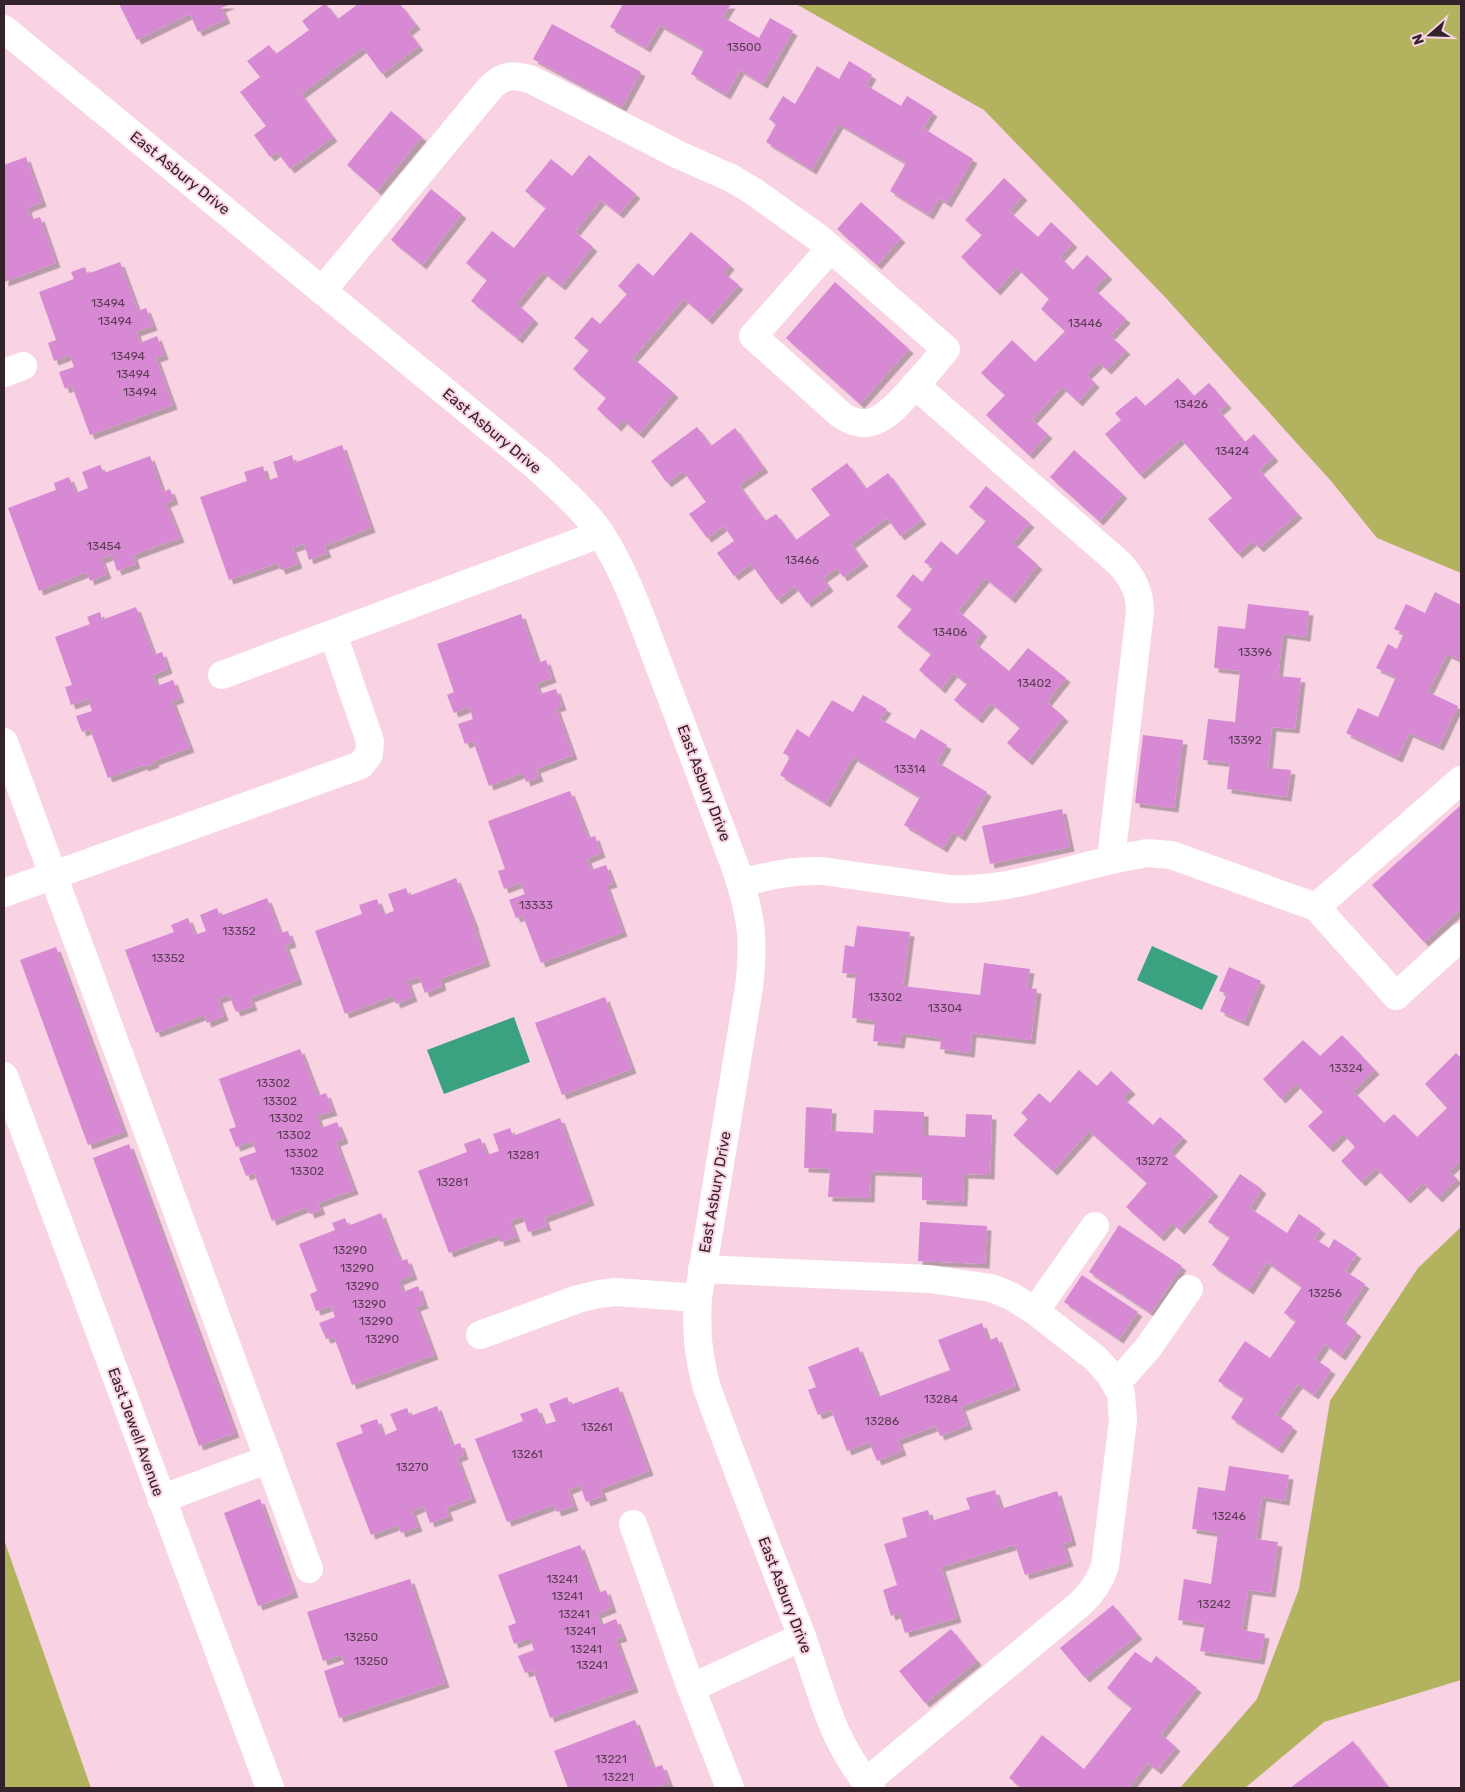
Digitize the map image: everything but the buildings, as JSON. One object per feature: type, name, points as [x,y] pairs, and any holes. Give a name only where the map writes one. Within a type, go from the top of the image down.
[{"type":"street","name":"East Asbury Drive","points":[[4,29],[538,468],[574,503],[600,534],[627,584],[741,883],[751,924],[751,970],[745,1016],[702,1268],[698,1298],[697,1340],[707,1388],[802,1637],[831,1723],[843,1749],[868,1785]]},
{"type":"street","points":[[322,291],[490,88],[504,77],[512,75],[532,80],[679,156],[731,178],[781,210],[830,249],[946,349],[887,415],[867,423],[856,423],[840,414],[753,336],[830,249]]},
{"type":"street","points":[[915,385],[1120,563],[1134,581],[1140,601],[1140,612],[1111,859]]},
{"type":"street","points":[[222,675],[600,534]]},
{"type":"street","points":[[4,893],[361,765],[369,754],[370,741],[333,634]]},
{"type":"street","points":[[4,742],[309,1569]]},
{"type":"street","points":[[1316,907],[1461,780]]},
{"type":"street","points":[[741,883],[776,874],[804,870],[970,890],[1010,884],[1111,859],[1147,853],[1171,855],[1316,907],[1396,996],[1461,938]]},
{"type":"street","name":"East Jewell Avenue","points":[[4,1076],[270,1788]]},
{"type":"street","points":[[1035,1310],[1095,1226]]},
{"type":"street","points":[[702,1268],[929,1279],[991,1288],[1011,1296],[1035,1310],[1095,1358],[1109,1373],[1120,1393],[1122,1420],[1105,1566],[1102,1576],[1095,1587],[1080,1604],[868,1785]]},
{"type":"street","points":[[1116,1384],[1148,1348],[1189,1289]]},
{"type":"street","points":[[480,1335],[578,1299],[598,1294],[616,1292],[698,1298]]},
{"type":"street","points":[[161,1499],[269,1459]]},
{"type":"street","points":[[633,1524],[691,1688],[730,1788]]},
{"type":"street","points":[[691,1688],[802,1637]]},
{"type":"shaded area","points":[[796,4],[1461,4],[1461,573],[1377,538],[1331,481],[1165,297],[984,110]]},
{"type":"shaded area","points":[[1152,946],[1218,976],[1202,1010],[1137,980]]},
{"type":"shaded area","points":[[514,1017],[530,1062],[444,1094],[427,1050]]},
{"type":"shaded area","points":[[1461,1227],[1461,1680],[1324,1722],[1245,1788],[1180,1788],[1257,1699],[1299,1589],[1330,1401],[1418,1268]]},
{"type":"shaded area","points":[[4,1539],[8,1551],[91,1788],[4,1788]]}]
